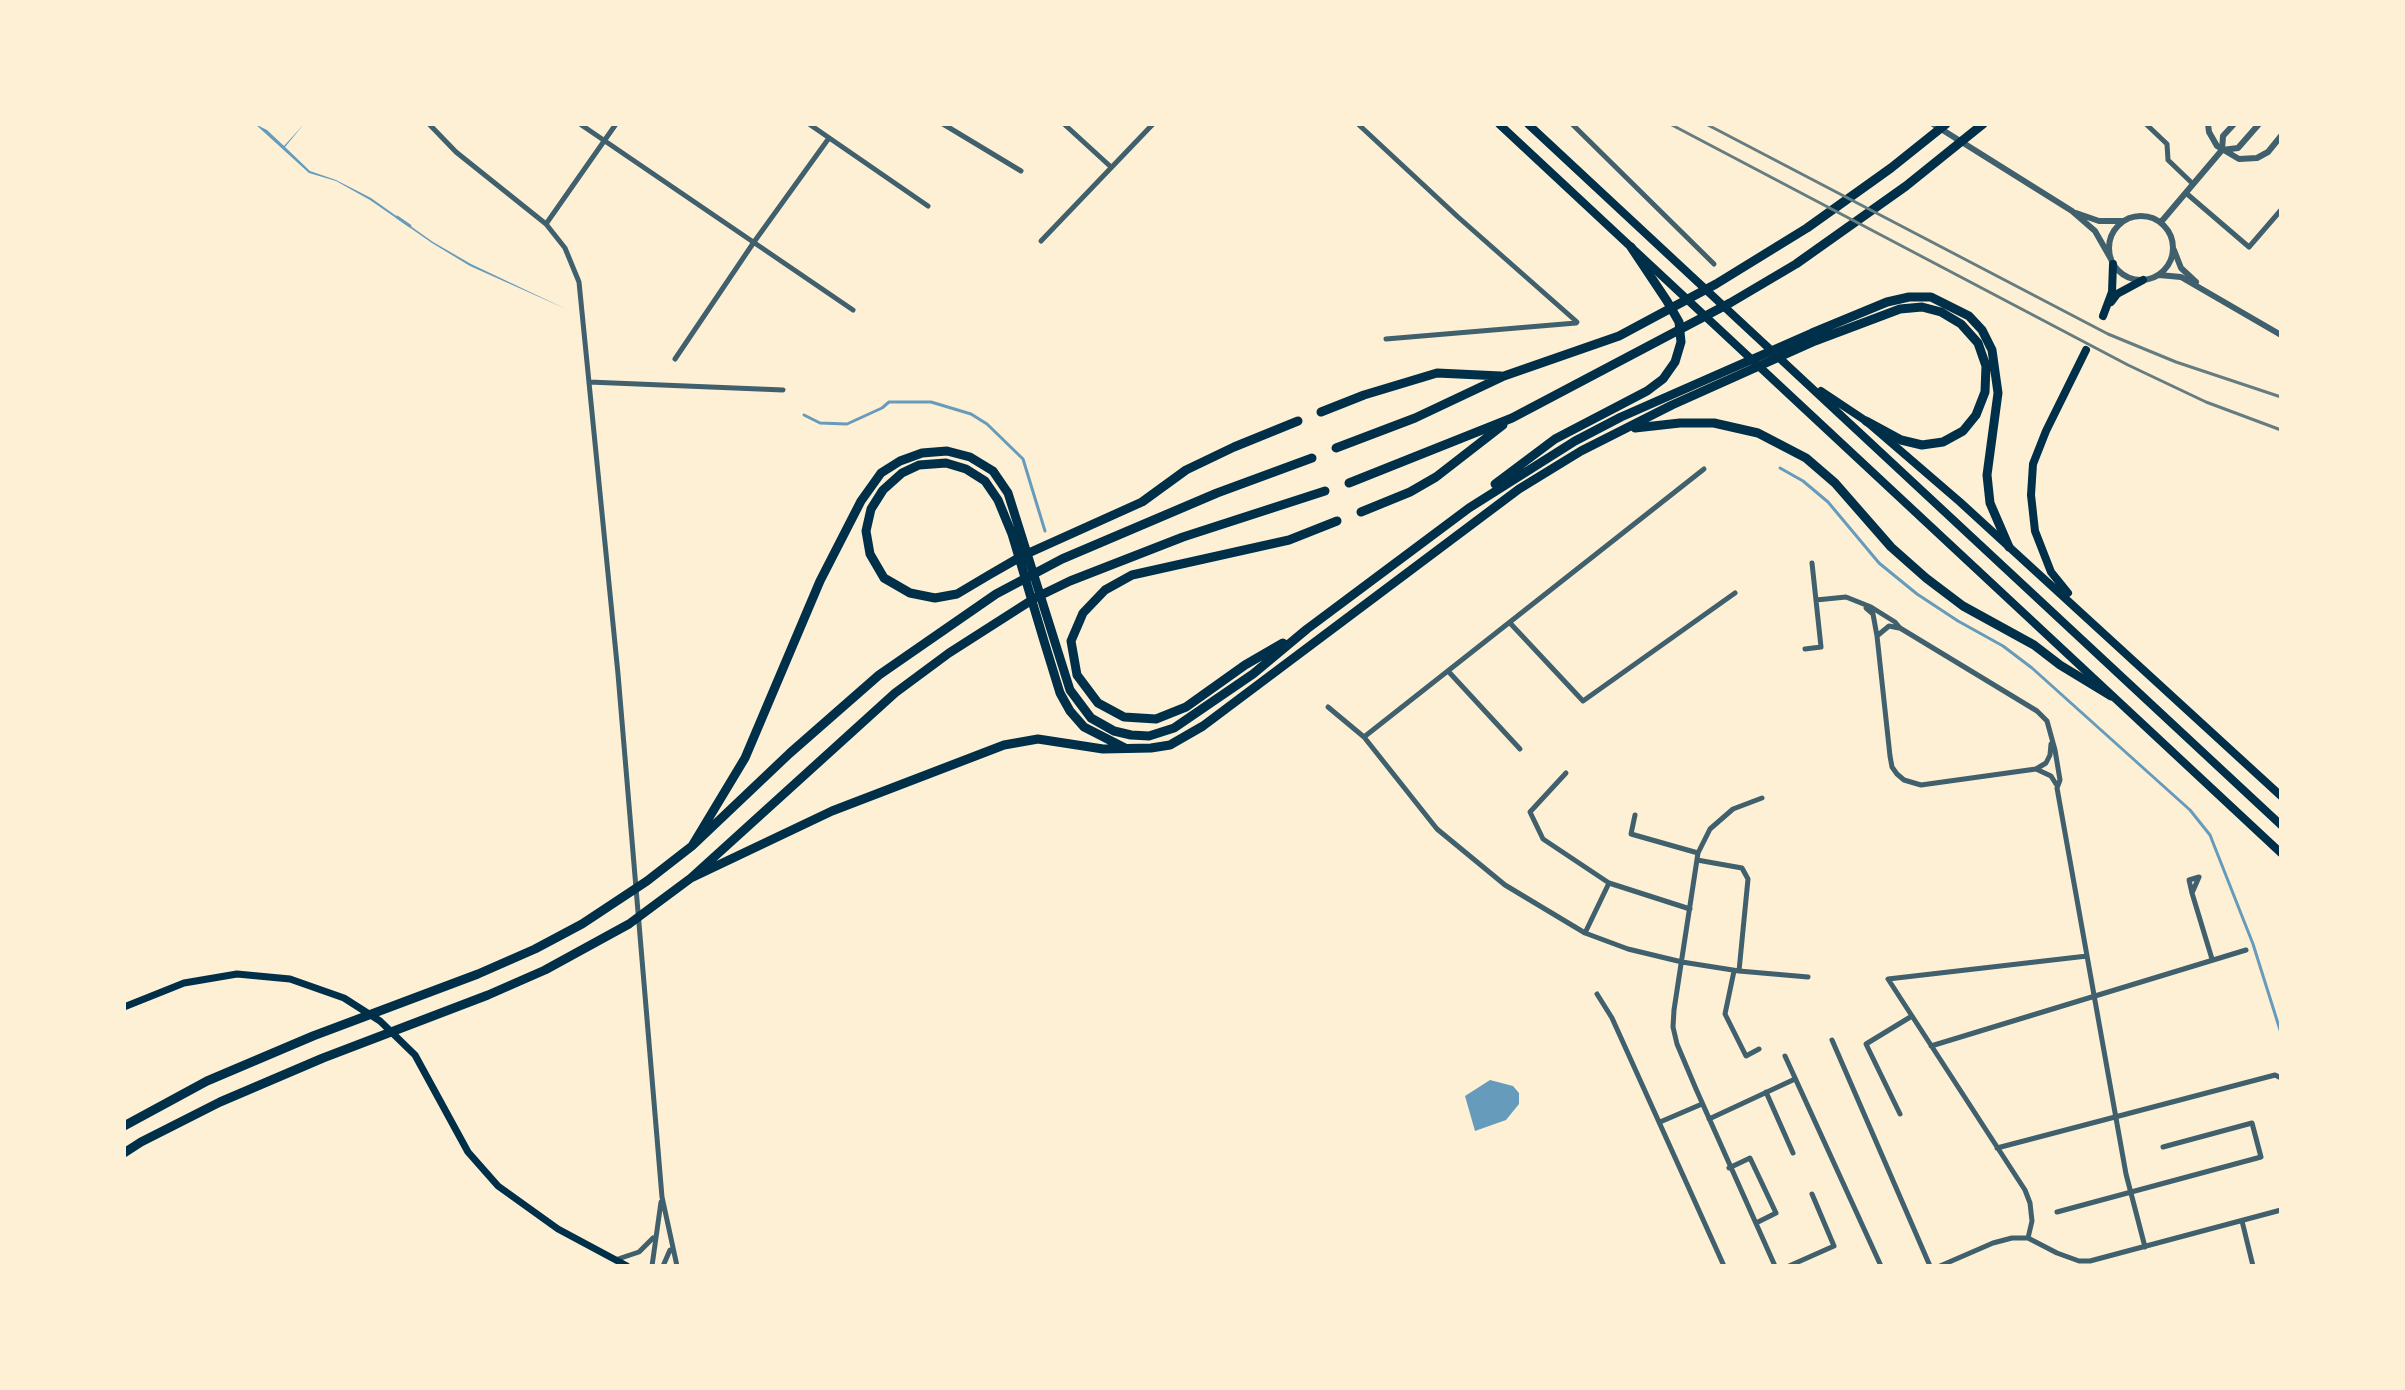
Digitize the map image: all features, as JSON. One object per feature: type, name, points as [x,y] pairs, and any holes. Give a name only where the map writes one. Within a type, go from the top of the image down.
[{"type":"highway","points":[[1499,124],[2281,853]]},
{"type":"highway","points":[[1528,124],[2281,825]]},
{"type":"highway","points":[[1336,448],[1415,418],[1504,376],[1619,336],[1716,284],[1807,228],[1946,124]]},
{"type":"highway","points":[[1349,483],[1512,418],[1730,303],[1796,264],[1906,186],[1983,124]]},
{"type":"highway","points":[[1469,508],[1507,473],[1555,439],[1647,391],[1663,379],[1675,362],[1681,342],[1679,322],[1631,247]]},
{"type":"highway","points":[[2112,261],[2112,292],[2103,314],[2117,294],[2143,280]]},
{"type":"highway","points":[[692,846],[745,758],[820,581],[861,501],[881,473],[900,461],[922,453],[947,451],[970,457],[993,471],[1008,493],[1070,690],[1091,718],[1114,731],[1149,736],[1174,728],[1253,674],[1307,629],[1469,508],[1575,441],[1621,417],[1722,378],[1887,302],[1909,297],[1931,297],[1969,316],[1982,330],[1992,350],[1998,393],[1987,475],[1990,503],[2009,547]]},
{"type":"highway","points":[[1803,380],[1866,421],[1901,440],[1922,445],[1943,442],[1963,431],[1976,415],[1985,392],[1986,366],[1978,343],[1961,324],[1941,312],[1922,307],[1900,309],[1813,337]]},
{"type":"highway","points":[[2083,612],[2051,572],[2035,531],[2031,495],[2033,464],[2037,453],[2086,351]]},
{"type":"highway","points":[[1321,412],[1364,395],[1437,373],[1504,376]]},
{"type":"highway","points":[[691,878],[832,811],[1004,745],[1038,739],[1103,749],[1170,745],[1203,726],[1519,489],[1581,451],[1722,378]]},
{"type":"highway","points":[[1361,512],[1410,492],[1436,477],[1512,418]]},
{"type":"highway","points":[[1128,749],[1084,727],[1060,693],[1012,534],[998,500],[985,481],[966,469],[946,463],[919,465],[902,473],[883,490],[871,509],[866,531],[870,554],[884,578],[910,593],[935,598],[957,594],[989,575],[1057,540],[1142,502],[1186,470],[1298,421]]},
{"type":"highway","points":[[1866,421],[2083,612],[2281,796]]},
{"type":"highway","points":[[1628,429],[1714,423],[1758,433],[1806,458],[1835,483],[1891,547],[1926,578],[1963,606],[2034,645],[2111,696]]},
{"type":"highway","points":[[124,1126],[207,1081],[313,1036],[478,974],[582,924],[626,896],[692,846],[790,753],[879,675],[996,594],[1062,559],[1217,493],[1312,458]]},
{"type":"highway","points":[[124,1153],[220,1102],[545,970],[629,924],[691,878],[895,693],[1002,618],[1070,581],[1183,537],[1325,491]]},
{"type":"highway","points":[[1307,629],[1245,665],[1186,707],[1156,719],[1124,717],[1098,703],[1077,675],[1071,641],[1083,613],[1105,590],[1132,575],[1289,540],[1337,521]]},
{"type":"main road","points":[[124,1007],[156,992],[207,977],[262,975],[316,986],[344,998],[380,1021],[415,1055],[457,1133],[481,1168],[528,1209],[627,1266]]},
{"type":"street","points":[[429,124],[456,152],[546,224],[565,248],[579,282],[620,695],[662,1197],[677,1266]]},
{"type":"street","points":[[580,124],[853,310]]},
{"type":"street","points":[[546,224],[616,124]]},
{"type":"street","points":[[809,124],[928,206]]},
{"type":"street","points":[[943,124],[1021,171]]},
{"type":"street","points":[[1064,124],[1111,167]]},
{"type":"street","points":[[1041,241],[1153,124]]},
{"type":"street","points":[[1358,124],[1448,209],[1577,322],[1386,339]]},
{"type":"street","points":[[1572,124],[1714,264]]},
{"type":"street","points":[[1933,124],[2072,211],[2095,231],[2112,261],[2126,276],[2143,280],[2159,275],[2181,277],[2281,335]]},
{"type":"street","points":[[2146,124],[2167,144],[2168,160],[2193,184]]},
{"type":"street","points":[[2208,124],[2209,132],[2222,150],[2239,159],[2257,158],[2278,143],[2281,136]]},
{"type":"street","points":[[2161,222],[2222,150],[2223,136],[2234,124]]},
{"type":"street","points":[[2222,150],[2238,148],[2259,124]]},
{"type":"street","points":[[675,359],[829,138]]},
{"type":"street","points":[[2186,193],[2249,247],[2281,210]]},
{"type":"street","points":[[2072,211],[2099,221],[2123,221],[2143,215],[2161,222],[2173,240],[2181,268],[2205,290]]},
{"type":"street","points":[[2112,261],[2111,237],[2123,221]]},
{"type":"street","points":[[2159,275],[2166,268],[2174,250]]},
{"type":"street","points":[[589,382],[783,390]]},
{"type":"street","points":[[1364,737],[1704,469]]},
{"type":"street","points":[[1805,649],[1821,647],[1812,563]]},
{"type":"street","points":[[1510,623],[1583,701],[1735,593]]},
{"type":"street","points":[[1816,600],[1846,597],[1873,614],[1892,767],[1904,780],[1921,785],[2036,769],[2046,763],[2052,743]]},
{"type":"street","points":[[1863,606],[1871,607],[2037,711],[2047,721],[2055,750],[2060,780],[2057,785]]},
{"type":"street","points":[[1877,636],[1889,626],[1900,628]]},
{"type":"street","points":[[1448,671],[1520,749]]},
{"type":"street","points":[[1328,707],[1364,737],[1437,829],[1505,885],[1585,933],[1628,949],[1682,962],[1736,971],[1808,977]]},
{"type":"street","points":[[2036,769],[2051,776],[2057,785],[2115,1118],[2129,1191],[2145,1247]]},
{"type":"street","points":[[1566,773],[1530,812],[1543,839],[1609,883],[1690,909]]},
{"type":"street","points":[[1762,798],[1733,809],[1710,829],[1697,856],[1673,1027],[1677,1044],[1729,1168],[1775,1266]]},
{"type":"street","points":[[1635,815],[1631,834],[1742,868],[1748,879],[1736,971],[1725,1014],[1746,1056],[1759,1049]]},
{"type":"street","points":[[1585,933],[1609,883]]},
{"type":"street","points":[[2192,893],[2212,959]]},
{"type":"street","points":[[1931,1046],[2246,950]]},
{"type":"street","points":[[2028,1238],[2032,1221],[2025,1190],[1888,979],[2087,956]]},
{"type":"street","points":[[1597,994],[1612,1018],[1724,1266]]},
{"type":"street","points":[[1900,1114],[1866,1044],[1912,1016]]},
{"type":"street","points":[[1832,1040],[1930,1266]]},
{"type":"street","points":[[1785,1056],[1881,1266]]},
{"type":"street","points":[[1997,1148],[2275,1075],[2281,1078]]},
{"type":"street","points":[[1709,1119],[1795,1079]]},
{"type":"street","points":[[1766,1092],[1793,1153]]},
{"type":"street","points":[[1660,1122],[1702,1104]]},
{"type":"street","points":[[2057,1212],[2261,1157],[2252,1123],[2163,1147]]},
{"type":"street","points":[[1729,1168],[1750,1158],[1776,1213],[1756,1223]]},
{"type":"street","points":[[1789,1266],[1800,1264],[1834,1246],[1812,1194]]},
{"type":"street","points":[[652,1266],[662,1197]]},
{"type":"street","points":[[1940,1266],[1993,1243],[2028,1238],[2079,1261],[2108,1257],[2281,1210]]},
{"type":"street","points":[[2242,1221],[2253,1266]]},
{"type":"street","points":[[615,1260],[639,1252],[654,1238]]},
{"type":"street","points":[[663,1266],[670,1245]]},
{"type":"water","points":[[255,124],[267,130],[284,146],[304,124],[285,147],[310,171],[336,180],[371,198],[433,242],[471,264],[566,309],[470,266],[432,243],[370,200],[336,181],[309,173]]},
{"type":"water","points":[[1490,1080],[1513,1086],[1519,1093],[1519,1104],[1506,1120],[1475,1131],[1465,1096]]},
{"type":"waterway","points":[[397,217],[410,226]]},
{"type":"waterway","points":[[804,415],[820,423],[847,424],[889,402],[931,402],[971,414],[987,424],[1023,459],[1045,531]]},
{"type":"waterway","points":[[1780,468],[1803,481],[1828,502],[1879,563],[1917,594],[2003,646],[2032,668],[2190,810],[2210,835],[2253,944],[2281,1033]]},
{"type":"railway","points":[[1670,124],[2128,365],[2206,402],[2281,430]]},
{"type":"railway","points":[[1706,124],[2108,334],[2176,362],[2281,397]]}]
